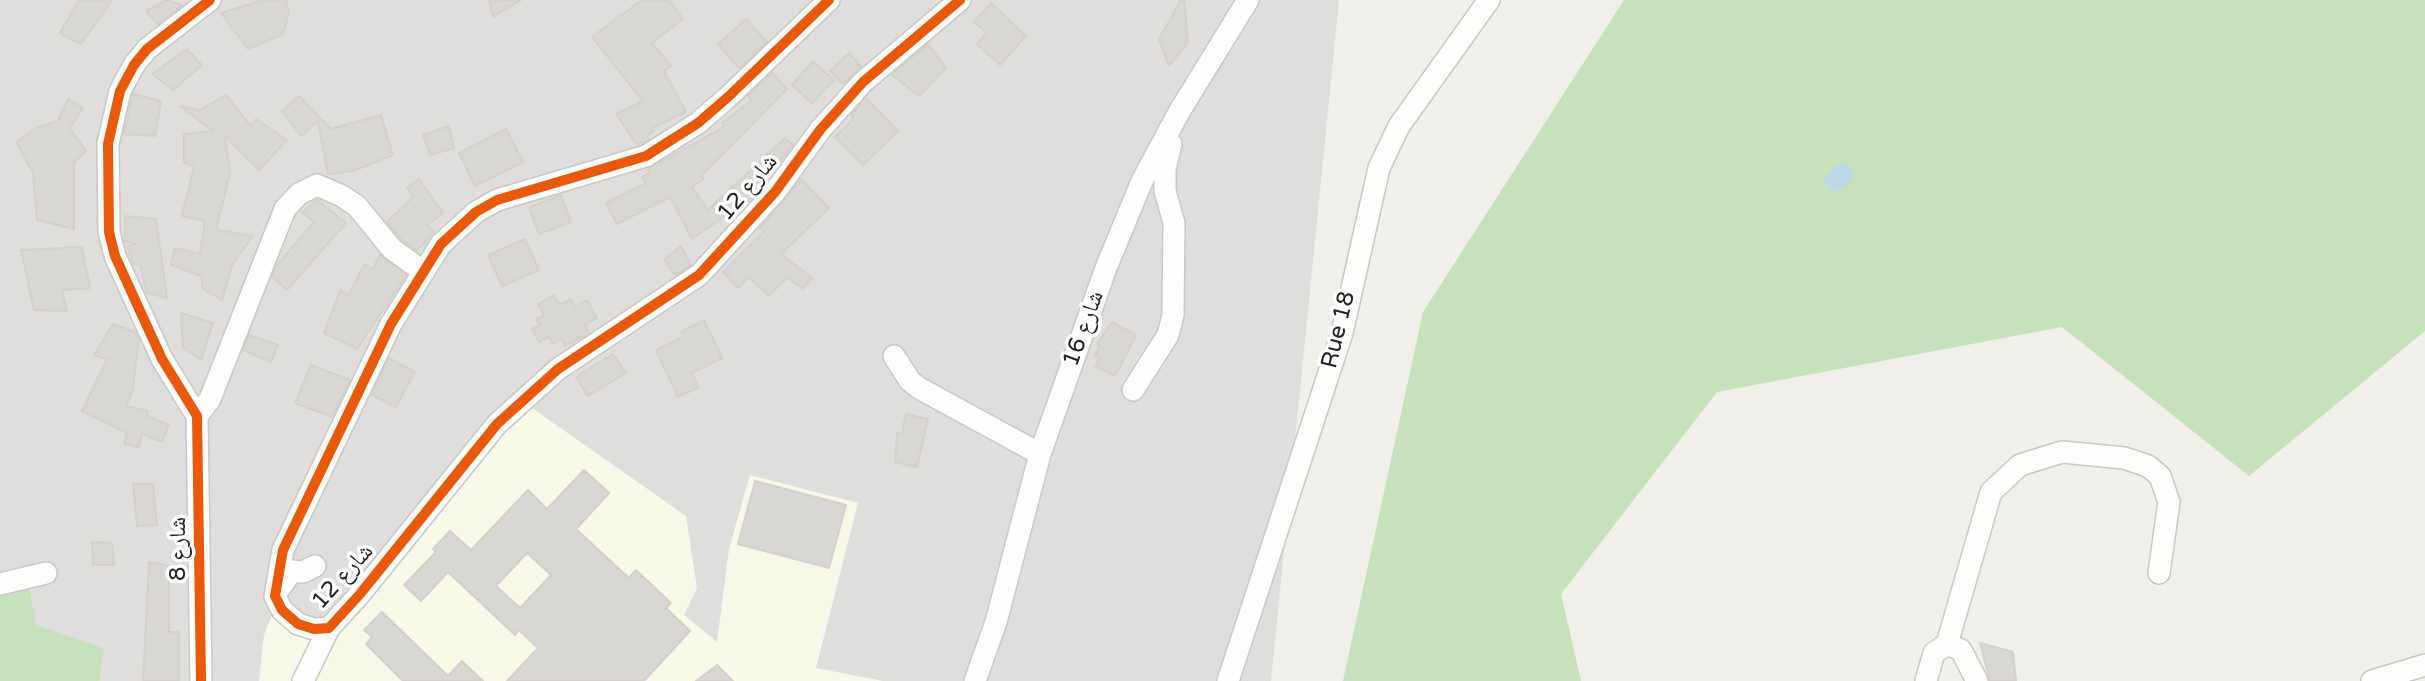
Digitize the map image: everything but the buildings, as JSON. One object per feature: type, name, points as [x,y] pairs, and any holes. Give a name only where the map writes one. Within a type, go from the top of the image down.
[{"type":"street","points":[[210,0],[147,49],[134,65],[120,91],[108,144],[109,232],[116,256],[162,359],[197,416],[210,399],[285,209],[299,194],[317,185],[331,189],[357,206],[392,249],[424,272]]},
{"type":"street","name":"شارع 12","points":[[829,0],[698,124],[646,156],[496,200],[476,212],[441,244],[391,324],[283,550],[275,596],[282,610],[298,624],[314,629],[329,628],[360,594],[497,424],[558,369],[699,275],[775,192],[820,130],[863,82],[960,0]]},
{"type":"street","name":"شارع 16","points":[[975,681],[996,622],[1040,454],[1106,268],[1142,181],[1179,112],[1248,0]]},
{"type":"street","name":"Rue 18","points":[[1228,681],[1342,333],[1378,168],[1399,127],[1489,0]]},
{"type":"street","points":[[1133,390],[1168,335],[1173,315],[1174,223],[1165,191],[1165,169],[1179,112]]},
{"type":"street","points":[[894,356],[910,381],[919,388],[1040,454]]},
{"type":"street","name":"شارع 8","points":[[197,416],[201,681]]},
{"type":"street","points":[[1926,681],[1934,653],[1947,644],[1992,492],[2020,465],[2062,452],[2124,458],[2148,466],[2160,476],[2169,502],[2159,573]]},
{"type":"street","points":[[275,596],[292,571],[303,572],[315,566]]},
{"type":"street","points":[[0,584],[46,573]]},
{"type":"street","points":[[303,681],[329,628]]},
{"type":"street","points":[[1947,644],[1961,650],[1977,681]]},
{"type":"street","points":[[2372,681],[2425,665]]},
{"type":"shaded area","points":[[0,0],[1339,0],[1271,681],[0,681]]},
{"type":"shaded area","points":[[432,360],[456,373],[420,437],[432,445],[328,571],[293,557],[363,407],[395,425]]},
{"type":"shaded area","points":[[532,408],[686,516],[697,588],[684,615],[717,642],[729,549],[750,475],[858,503],[816,668],[883,681],[259,681],[264,635],[272,615],[291,634],[313,640],[331,637],[507,431]]},
{"type":"green space","points":[[1624,0],[2425,0],[2425,331],[2249,476],[2062,327],[1717,392],[1561,594],[1581,681],[1343,681],[1423,312]]},
{"type":"green space","points":[[29,585],[36,625],[104,648],[99,681],[0,681],[0,593]]},
{"type":"water","points":[[1838,164],[1850,165],[1854,177],[1843,189],[1831,191],[1823,178]]},
{"type":"cycle path","points":[[201,681],[197,416],[162,359],[115,256],[109,232],[108,144],[120,91],[134,65],[147,49],[210,0]]},
{"type":"cycle path","points":[[829,0],[698,123],[646,156],[497,200],[476,212],[441,244],[391,324],[283,550],[275,596],[282,610],[298,624],[314,629],[329,628],[360,594],[497,424],[558,369],[699,275],[775,192],[820,130],[863,82],[960,0]]}]
